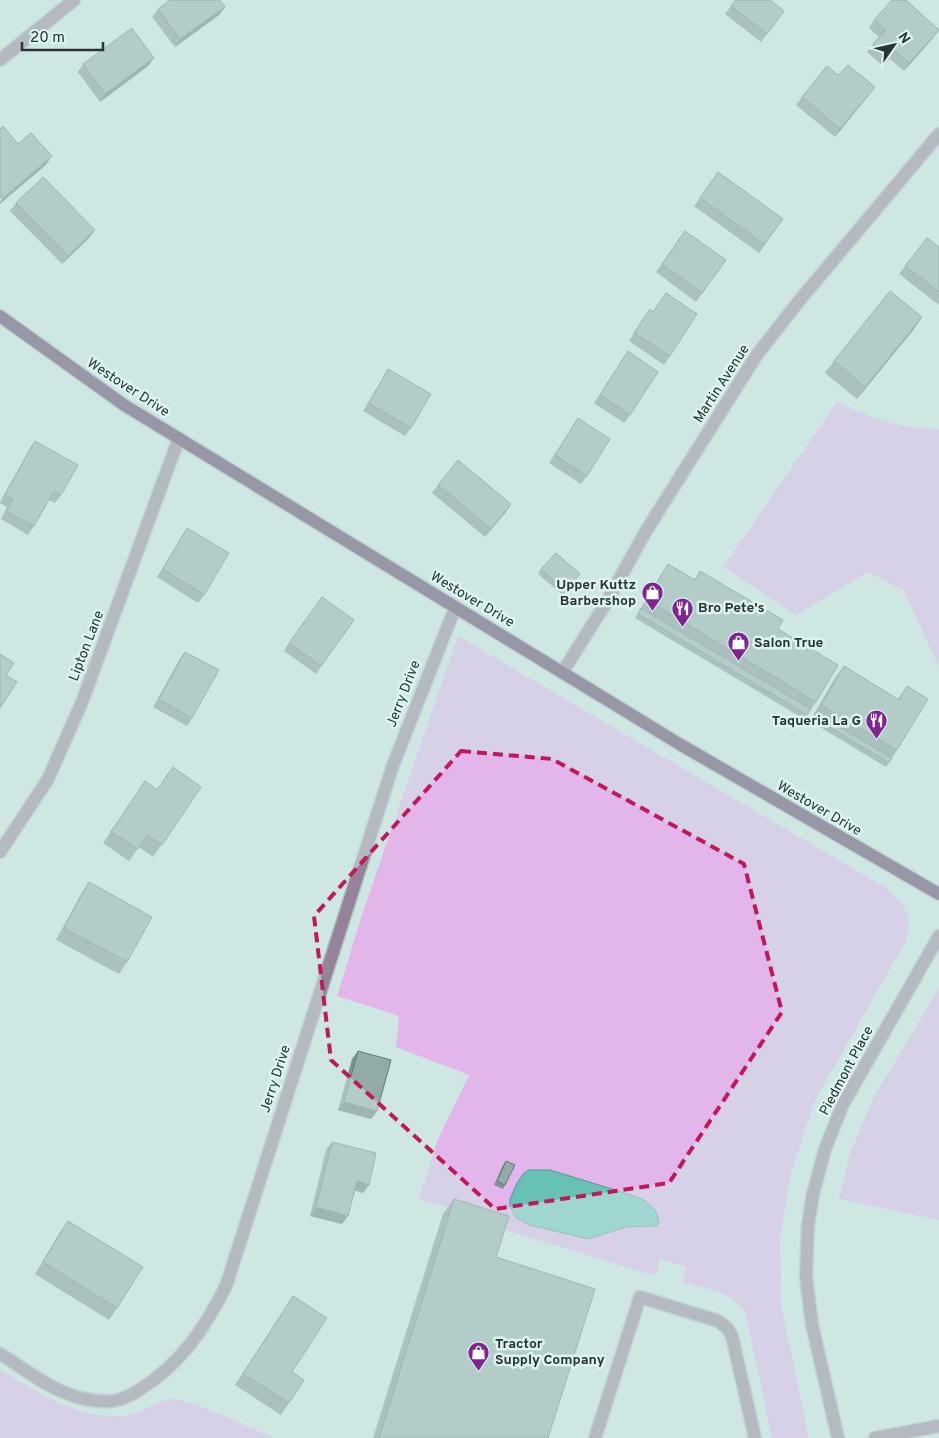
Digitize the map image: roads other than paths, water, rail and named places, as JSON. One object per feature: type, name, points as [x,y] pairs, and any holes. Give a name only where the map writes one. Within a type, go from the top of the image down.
[{"type":"main road","name":"Westover Drive","points":[[0,316],[124,405],[562,673],[779,803],[939,894]]},
{"type":"street","points":[[0,60],[74,0]]},
{"type":"street","name":"Martin Avenue","points":[[562,673],[606,603],[646,531],[756,356],[799,301],[939,134]]},
{"type":"street","name":"Lipton Lane","points":[[0,852],[48,779],[82,702],[178,438]]},
{"type":"street","name":"Jerry Drive","points":[[0,1354],[63,1393],[87,1400],[112,1401],[129,1395],[157,1378],[181,1356],[210,1317],[226,1286],[393,764],[455,608]]},
{"type":"street","name":"Piedmont Place","points":[[838,1438],[812,1325],[806,1276],[808,1225],[813,1194],[825,1149],[843,1104],[939,936]]},
{"type":"street","points":[[595,1438],[640,1297],[718,1321],[727,1328],[732,1336],[754,1438]]},
{"type":"street","points":[[875,1438],[935,1431]]},
{"type":"place","name":"Upper Kuttz Barbershop","points":[[652,612]]},
{"type":"place","name":"Bro Pete's","points":[[682,627]]},
{"type":"place","name":"Salon True","points":[[738,662]]},
{"type":"place","name":"Taqueria La G","points":[[877,740]]},
{"type":"place","name":"Tractor Supply Company","points":[[479,1371]]}]
